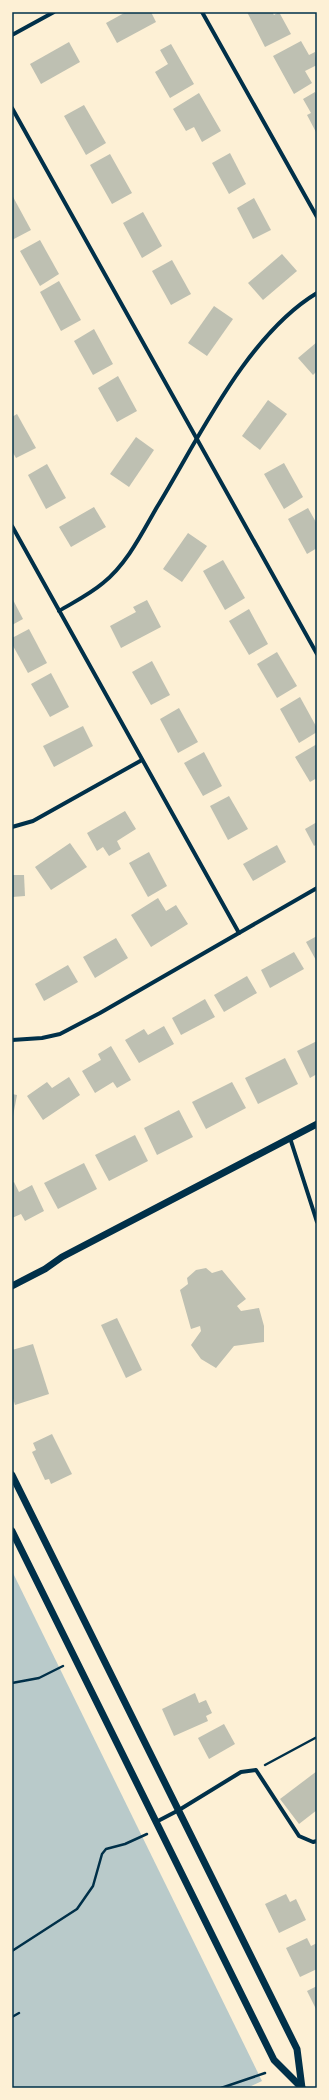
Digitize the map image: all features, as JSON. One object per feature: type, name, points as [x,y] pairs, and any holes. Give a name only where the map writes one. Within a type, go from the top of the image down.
[{"type":"street","points":[[12,35],[54,12]]},
{"type":"street","points":[[202,12],[317,217]]},
{"type":"street","points":[[12,108],[317,654]]},
{"type":"street","points":[[59,611],[104,583],[117,569],[135,545],[198,439],[250,357],[273,328],[297,306],[317,293]]},
{"type":"street","points":[[12,526],[238,932]]},
{"type":"street","points":[[12,828],[33,821],[142,760]]},
{"type":"street","points":[[12,1040],[42,1038],[60,1034],[100,1013],[238,932],[317,888]]},
{"type":"street","points":[[12,1286],[46,1268],[62,1257],[317,1124]]},
{"type":"street","points":[[290,1138],[317,1222]]},
{"type":"street","points":[[12,1475],[297,2049],[302,2088]]},
{"type":"street","points":[[12,1531],[274,2060],[302,2088]]},
{"type":"street","points":[[156,1822],[179,1810],[241,1772],[256,1770],[299,1836],[313,1842],[317,1841]]},
{"type":"path","points":[[12,1683],[39,1678],[63,1666]]},
{"type":"path","points":[[256,1770],[317,1737]]},
{"type":"path","points":[[12,1951],[77,1909],[92,1886],[102,1854],[106,1849],[125,1844],[147,1834]]},
{"type":"path","points":[[12,2017],[19,2013]]},
{"type":"path","points":[[222,2088],[265,2073]]},
{"type":"shaded area","points":[[12,1571],[262,2081],[247,2088],[12,2088]]},
{"type":"building","points":[[126,12],[151,12],[156,22],[117,43],[106,23]]},
{"type":"building","points":[[247,12],[272,12],[274,15],[279,12],[291,34],[265,47]]},
{"type":"building","points":[[301,41],[309,55],[315,52],[317,65],[305,71],[312,83],[294,94],[273,56]]},
{"type":"building","points":[[69,42],[80,62],[41,84],[30,64]]},
{"type":"building","points":[[171,44],[194,84],[170,98],[155,72],[168,64],[160,50]]},
{"type":"building","points":[[315,92],[317,96],[317,134],[307,115],[311,113],[303,99]]},
{"type":"building","points":[[199,93],[221,131],[202,142],[194,127],[186,131],[173,109]]},
{"type":"building","points":[[84,105],[106,143],[86,155],[64,116]]},
{"type":"building","points":[[230,153],[246,184],[229,194],[212,163]]},
{"type":"building","points":[[110,154],[132,193],[112,204],[90,165]]},
{"type":"building","points":[[12,195],[31,230],[12,240]]},
{"type":"building","points":[[254,198],[271,230],[253,239],[237,208]]},
{"type":"building","points":[[143,212],[162,246],[142,258],[123,223]]},
{"type":"building","points":[[40,240],[59,274],[40,286],[20,251]]},
{"type":"building","points":[[282,254],[297,271],[263,300],[248,283]]},
{"type":"building","points":[[172,260],[191,294],[171,305],[152,271]]},
{"type":"building","points":[[59,281],[81,320],[61,331],[40,292]]},
{"type":"building","points":[[214,306],[233,319],[207,356],[188,343]]},
{"type":"building","points":[[94,329],[113,364],[93,375],[74,341]]},
{"type":"building","points":[[317,342],[317,371],[313,375],[298,358]]},
{"type":"building","points":[[118,376],[137,411],[117,422],[98,388]]},
{"type":"building","points":[[268,400],[287,414],[260,450],[242,436]]},
{"type":"building","points":[[17,414],[36,448],[16,458],[12,451],[12,417]]},
{"type":"building","points":[[136,437],[154,450],[129,487],[110,474]]},
{"type":"building","points":[[284,463],[303,497],[284,509],[264,474]]},
{"type":"building","points":[[47,464],[66,498],[46,509],[28,475]]},
{"type":"building","points":[[94,507],[106,527],[71,547],[59,527]]},
{"type":"building","points":[[308,508],[317,524],[317,548],[307,554],[288,519]]},
{"type":"building","points":[[188,533],[207,546],[182,582],[163,569]]},
{"type":"building","points":[[223,560],[245,598],[225,610],[203,571]]},
{"type":"building","points":[[12,598],[23,619],[12,625]]},
{"type":"building","points":[[147,600],[161,627],[121,648],[110,626],[136,612],[133,607]]},
{"type":"building","points":[[249,609],[268,644],[249,655],[229,621]]},
{"type":"building","points":[[29,629],[47,663],[28,673],[12,644],[12,638]]},
{"type":"building","points":[[277,652],[297,686],[277,698],[257,664]]},
{"type":"building","points":[[152,661],[170,695],[151,705],[132,672]]},
{"type":"building","points":[[51,673],[69,707],[50,717],[31,684]]},
{"type":"building","points":[[300,697],[317,728],[317,732],[299,743],[280,709]]},
{"type":"building","points":[[179,708],[198,742],[178,753],[160,719]]},
{"type":"building","points":[[83,726],[93,746],[54,767],[43,746]]},
{"type":"building","points":[[317,744],[317,778],[310,782],[295,757]]},
{"type":"building","points":[[204,752],[222,786],[203,796],[184,763]]},
{"type":"building","points":[[229,796],[248,829],[228,840],[210,806]]},
{"type":"building","points":[[125,811],[136,829],[117,841],[121,849],[109,856],[103,847],[97,851],[87,833]]},
{"type":"building","points":[[317,822],[317,844],[314,846],[305,829]]},
{"type":"building","points":[[70,843],[87,867],[51,890],[35,867]]},
{"type":"building","points":[[277,845],[286,862],[253,881],[243,864]]},
{"type":"building","points":[[149,852],[167,886],[148,897],[129,863]]},
{"type":"building","points":[[12,875],[24,875],[25,896],[12,897]]},
{"type":"building","points":[[158,898],[166,911],[176,905],[188,924],[151,947],[131,915]]},
{"type":"building","points":[[317,936],[317,962],[306,942]]},
{"type":"building","points":[[116,938],[128,958],[95,978],[83,957]]},
{"type":"building","points":[[294,952],[304,969],[270,988],[261,970]]},
{"type":"building","points":[[68,965],[78,982],[44,1001],[35,984]]},
{"type":"building","points":[[247,976],[257,993],[224,1012],[214,995]]},
{"type":"building","points":[[205,999],[215,1017],[181,1035],[172,1018]]},
{"type":"building","points":[[164,1026],[174,1044],[139,1063],[125,1040],[144,1029],[148,1035]]},
{"type":"building","points":[[317,1041],[317,1074],[310,1078],[297,1051]]},
{"type":"building","points":[[111,1046],[131,1080],[117,1088],[113,1082],[95,1093],[82,1071],[101,1060],[98,1054]]},
{"type":"building","points":[[285,1058],[298,1084],[258,1104],[245,1078]]},
{"type":"building","points":[[69,1077],[80,1095],[43,1120],[27,1096],[47,1082],[52,1088]]},
{"type":"building","points":[[232,1082],[246,1108],[206,1129],[192,1102]]},
{"type":"building","points":[[12,1094],[17,1095],[13,1116],[12,1116]]},
{"type":"building","points":[[179,1110],[193,1137],[157,1155],[144,1128]]},
{"type":"building","points":[[135,1135],[148,1161],[109,1181],[95,1155]]},
{"type":"building","points":[[84,1163],[97,1189],[58,1209],[44,1183]]},
{"type":"building","points":[[14,1182],[19,1192],[32,1185],[44,1211],[25,1221],[21,1214],[12,1218],[12,1183]]},
{"type":"building","points":[[206,1268],[212,1273],[222,1270],[246,1299],[237,1306],[241,1311],[259,1308],[264,1326],[264,1342],[234,1346],[216,1368],[201,1359],[191,1345],[201,1331],[200,1326],[191,1329],[180,1290],[188,1284],[187,1278],[196,1270]]},
{"type":"building","points":[[117,1318],[142,1370],[126,1378],[101,1325]]},
{"type":"building","points":[[33,1344],[49,1394],[15,1405],[12,1395],[12,1350]]},
{"type":"building","points":[[52,1434],[72,1474],[51,1484],[49,1479],[45,1480],[32,1452],[36,1450],[33,1443]]},
{"type":"building","points":[[195,1693],[199,1703],[206,1700],[212,1713],[206,1716],[208,1721],[174,1736],[162,1709]]},
{"type":"building","points":[[224,1724],[235,1744],[209,1759],[198,1738]]},
{"type":"building","points":[[317,1771],[317,1810],[299,1824],[280,1799]]},
{"type":"building","points":[[286,1894],[290,1902],[296,1899],[306,1920],[279,1933],[265,1904]]},
{"type":"building","points":[[307,1938],[311,1946],[317,1943],[317,1969],[300,1977],[286,1948]]},
{"type":"building","points":[[317,1986],[317,2011],[307,1991]]}]
